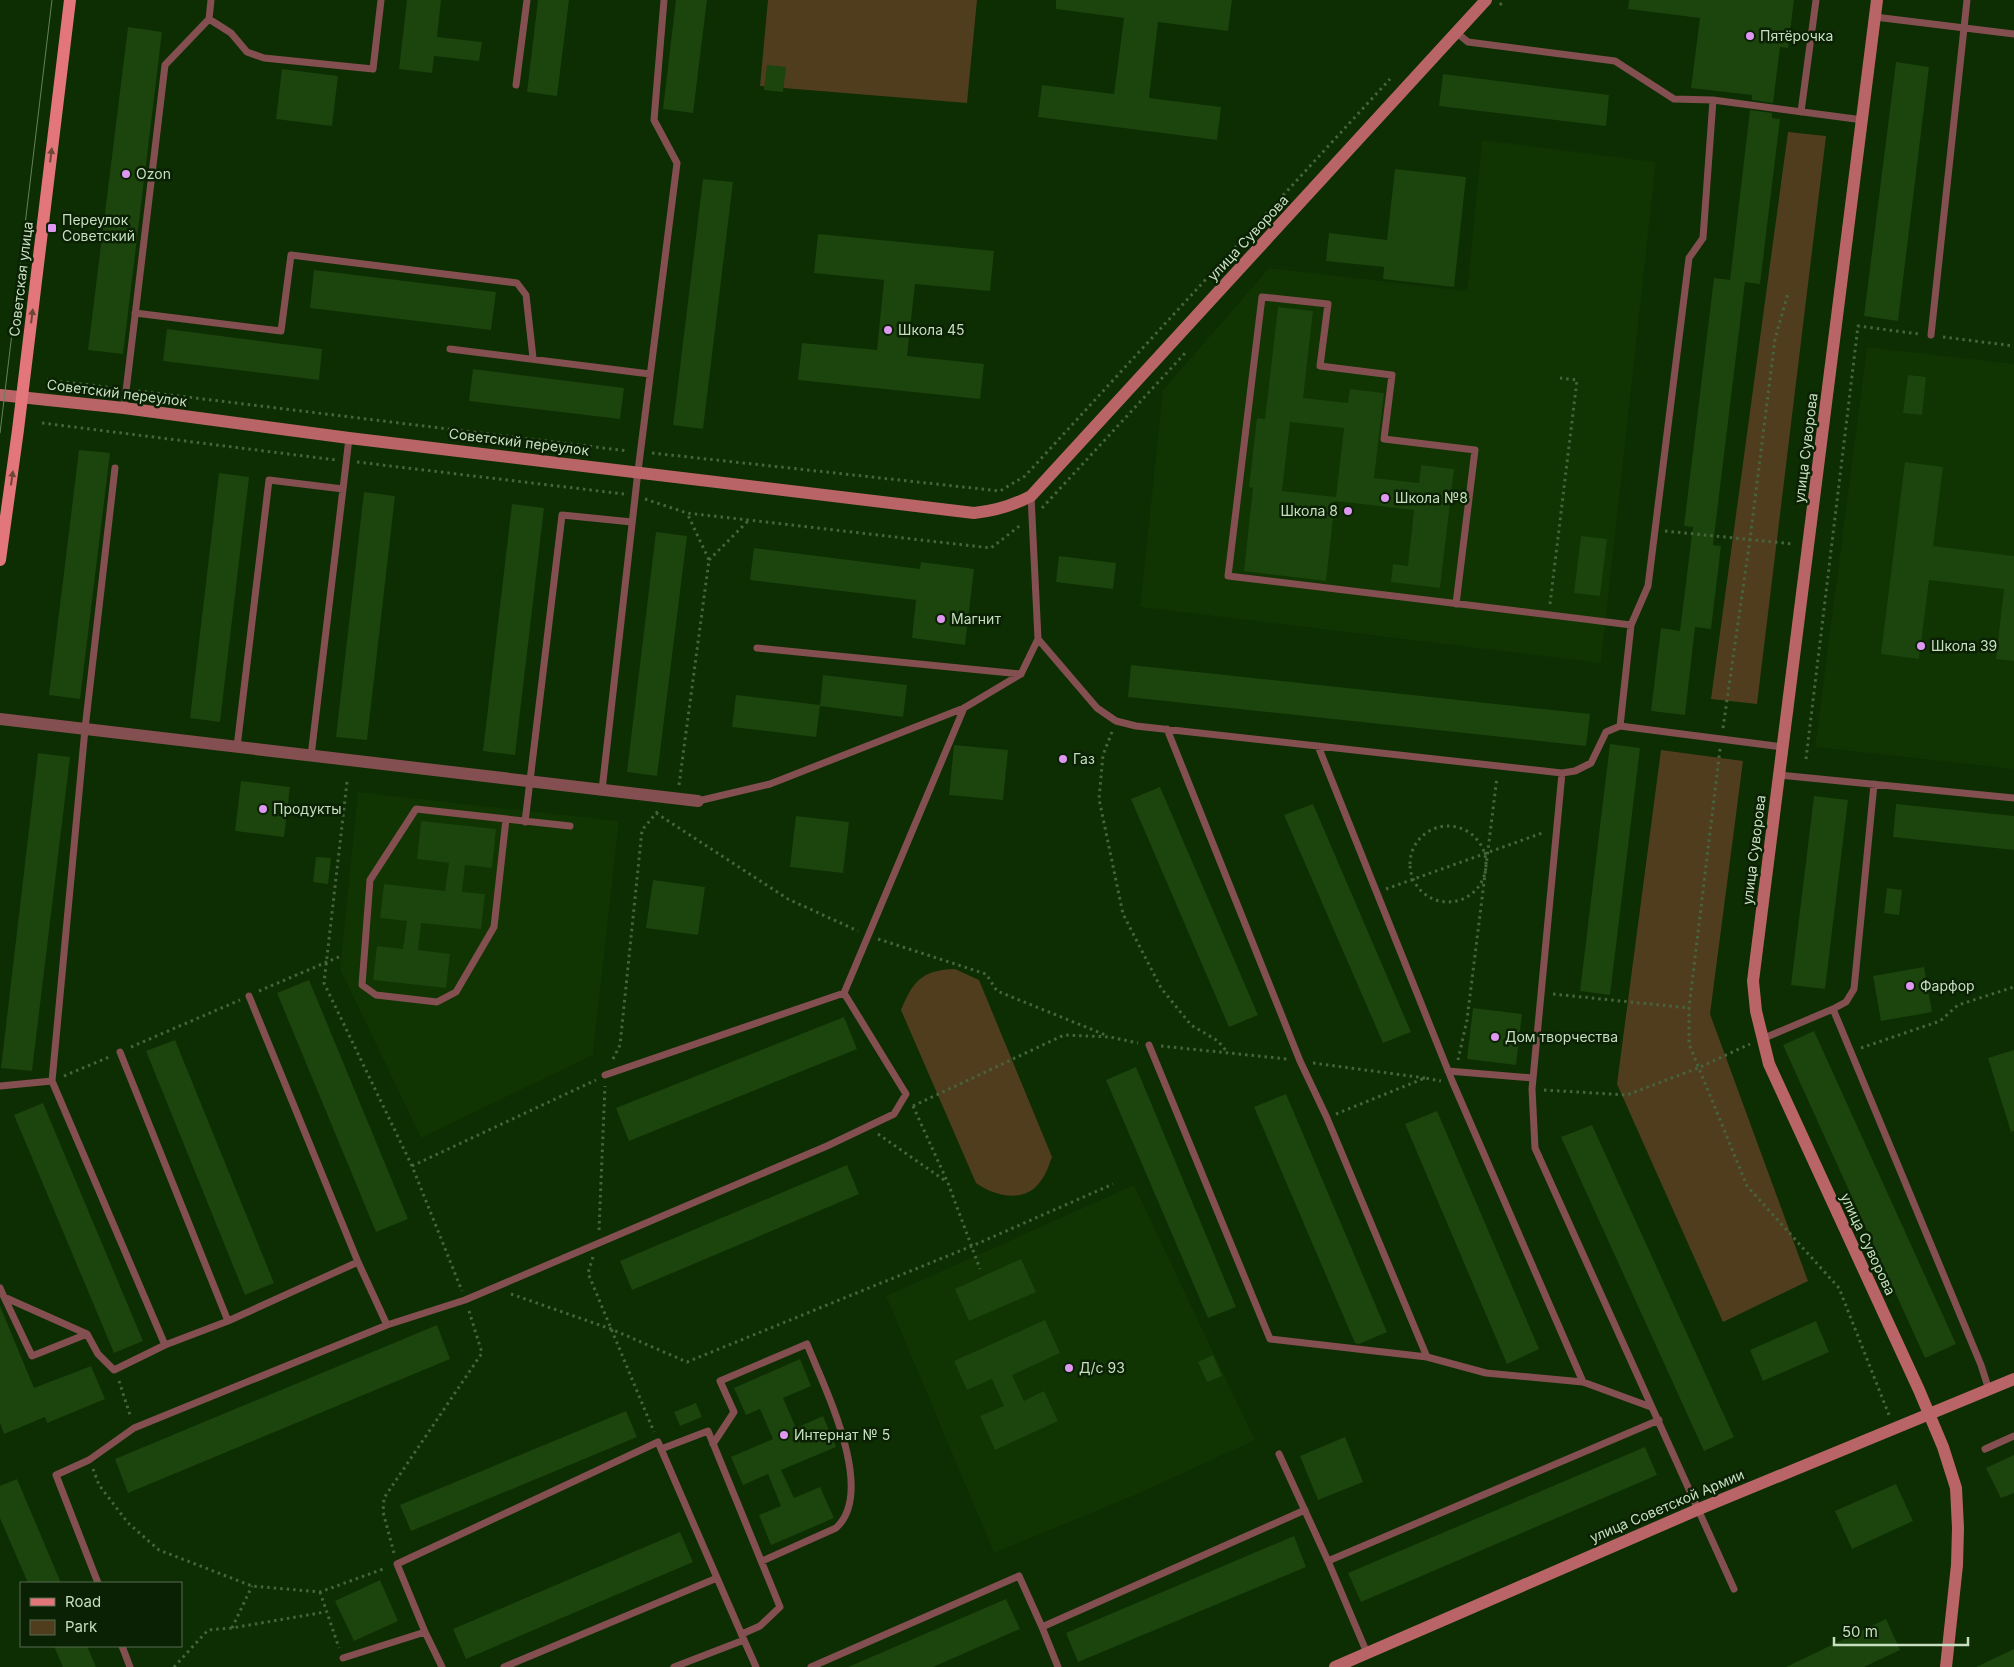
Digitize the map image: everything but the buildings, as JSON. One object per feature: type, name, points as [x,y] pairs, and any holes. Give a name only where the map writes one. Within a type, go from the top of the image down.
[{"type":"main road","name":"Советская улица","points":[[0,560],[22,397],[70,0]]},
{"type":"street","name":"улица Суворова","points":[[1031,496],[1458,33],[1486,0]]},
{"type":"street","name":"улица Суворова","points":[[1877,0],[1752,981],[1762,1039],[1769,1064],[1944,1447],[1956,1488],[1957,1565],[1946,1667]]},
{"type":"street","name":"Советский переулок","points":[[0,395],[124,408],[349,438],[974,512],[995,511],[1011,507],[1031,496]]},
{"type":"street","points":[[0,719],[698,801]]},
{"type":"street","name":"улица Советской Армии","points":[[1335,1667],[1699,1508],[2014,1379]]},
{"type":"lane","points":[[124,408],[165,65],[208,19],[211,0]]},
{"type":"lane","points":[[208,19],[231,33],[247,52],[264,58],[373,69],[381,0]]},
{"type":"lane","points":[[516,86],[527,0]]},
{"type":"lane","points":[[602,790],[640,452],[677,163],[654,120],[664,0]]},
{"type":"lane","points":[[1801,112],[1816,0]]},
{"type":"lane","points":[[1931,335],[1966,0]]},
{"type":"lane","points":[[1875,17],[2014,34]]},
{"type":"lane","points":[[1458,33],[1468,42],[1616,61],[1674,99],[1713,100],[1863,120]]},
{"type":"lane","points":[[1620,726],[1631,625],[1648,586],[1689,258],[1703,238],[1713,100]]},
{"type":"lane","points":[[135,313],[281,331],[291,255],[517,283],[526,295],[533,358]]},
{"type":"lane","points":[[1456,604],[1475,450],[1384,438],[1392,375],[1320,366],[1328,304],[1262,297],[1228,576],[1456,604],[1631,625]]},
{"type":"lane","points":[[450,349],[650,374]]},
{"type":"lane","points":[[311,756],[349,438]]},
{"type":"lane","points":[[115,468],[84,729],[52,1081],[165,1345]]},
{"type":"lane","points":[[237,747],[269,480],[343,489]]},
{"type":"lane","points":[[698,801],[770,784],[964,708],[1021,674],[1038,639],[1031,496]]},
{"type":"lane","points":[[525,822],[562,515],[632,522]]},
{"type":"lane","points":[[1038,639],[1097,708],[1116,721],[1136,726],[1562,773],[1575,771],[1591,763],[1606,732],[1620,726],[1782,747]]},
{"type":"lane","points":[[757,648],[1021,674]]},
{"type":"lane","points":[[605,1075],[844,994],[964,708]]},
{"type":"lane","points":[[1166,729],[1300,1061],[1327,1118],[1427,1357]]},
{"type":"lane","points":[[1318,746],[1376,893],[1452,1071],[1453,1083],[1583,1382]]},
{"type":"lane","points":[[1562,773],[1532,1089],[1535,1148],[1651,1407],[1659,1420],[1699,1508],[1734,1590]]},
{"type":"lane","points":[[1779,775],[2014,798]]},
{"type":"lane","points":[[1762,1039],[1846,1002],[1854,988],[1874,784]]},
{"type":"lane","points":[[506,820],[494,926],[456,992],[437,1002],[376,995],[362,984],[370,880],[416,809],[570,826]]},
{"type":"lane","points":[[98,1582],[56,1475],[89,1460],[134,1428],[387,1325],[465,1300],[868,1127],[894,1114],[906,1094],[844,994]]},
{"type":"lane","points":[[249,996],[358,1262],[387,1325]]},
{"type":"lane","points":[[1833,1009],[1981,1365],[1989,1390]]},
{"type":"lane","points":[[1149,1045],[1270,1339],[1427,1357],[1486,1373],[1583,1382],[1651,1407]]},
{"type":"lane","points":[[120,1052],[228,1320]]},
{"type":"lane","points":[[1452,1071],[1533,1078]]},
{"type":"lane","points":[[0,1086],[52,1081]]},
{"type":"lane","points":[[4,1297],[87,1334],[98,1354],[114,1370],[165,1345],[228,1320],[358,1262]]},
{"type":"lane","points":[[0,1288],[32,1356],[87,1334]]},
{"type":"lane","points":[[713,1444],[734,1412],[720,1381],[807,1344],[843,1433],[851,1496],[850,1509],[845,1520],[836,1528],[762,1561]]},
{"type":"lane","points":[[1328,1561],[1659,1420]]},
{"type":"lane","points":[[442,1667],[425,1632],[397,1564],[659,1445],[708,1431],[780,1607],[760,1626],[743,1637],[674,1667]]},
{"type":"lane","points":[[1985,1449],[2014,1436]]},
{"type":"lane","points":[[659,1445],[756,1667]]},
{"type":"lane","points":[[1279,1454],[1328,1561],[1367,1653]]},
{"type":"lane","points":[[1042,1626],[1304,1510]]},
{"type":"lane","points":[[811,1667],[1019,1576],[1058,1667]]},
{"type":"lane","points":[[504,1667],[717,1578]]},
{"type":"lane","points":[[343,1658],[425,1632]]},
{"type":"lane","points":[[122,1647],[130,1667]]},
{"type":"path","points":[[1498,7],[1504,0]]},
{"type":"path","points":[[48,380],[640,452],[1000,491],[1025,476],[1396,73]]},
{"type":"path","points":[[1788,293],[1775,339],[1722,739],[1689,1008],[1690,1044],[1698,1068],[1747,1186],[1839,1288],[1889,1415]]},
{"type":"path","points":[[1806,759],[1858,326],[2014,346]]},
{"type":"path","points":[[42,423],[635,496],[687,513],[991,548],[1048,504],[1188,350]]},
{"type":"path","points":[[1549,615],[1577,380],[1560,378]]},
{"type":"path","points":[[709,560],[748,521]]},
{"type":"path","points":[[1655,530],[1808,545],[1831,549]]},
{"type":"path","points":[[1116,721],[1103,755],[1099,799],[1124,914],[1161,988],[1191,1025],[1218,1041],[1228,1053]]},
{"type":"path","points":[[1452,1071],[1467,1020],[1498,767]]},
{"type":"path","points":[[89,1460],[99,1485],[128,1523],[159,1550],[252,1586],[320,1592],[397,1564],[383,1512],[384,1498],[482,1353],[465,1300],[412,1166],[324,982],[347,782]]},
{"type":"path","points":[[1452,826],[1462,829],[1478,841],[1484,853],[1486,868],[1478,887],[1472,894],[1453,902],[1434,900],[1418,888],[1412,879],[1410,870],[1412,850],[1424,834],[1432,829],[1452,826]]},
{"type":"path","points":[[1376,893],[1489,851],[1558,828]]},
{"type":"path","points":[[52,1081],[341,956]]},
{"type":"path","points":[[1851,1051],[1940,1021],[1958,1005],[2014,987]]},
{"type":"path","points":[[1541,993],[1689,1008]]},
{"type":"path","points":[[1532,1089],[1627,1095],[1698,1068],[1762,1039]]},
{"type":"path","points":[[412,1166],[605,1075],[598,1244],[588,1273],[659,1445]]},
{"type":"path","points":[[1327,1118],[1425,1078],[1453,1083]]},
{"type":"path","points":[[913,1106],[948,1183],[980,1269]]},
{"type":"path","points":[[868,1127],[948,1183]]},
{"type":"path","points":[[494,1288],[611,1329],[687,1362],[972,1246],[1113,1184]]},
{"type":"path","points":[[114,1370],[134,1428]]},
{"type":"path","points":[[232,1628],[252,1586]]},
{"type":"path","points":[[320,1592],[325,1612],[343,1658]]},
{"type":"path","points":[[174,1667],[208,1630],[232,1628],[325,1612]]},
{"type":"shaded area","name":"Школа №8","points":[[1482,140],[1656,162],[1601,663],[1140,607],[1163,390],[1269,268],[1467,291]]},
{"type":"shaded area","name":"Школа 39","points":[[1867,347],[2014,364],[2014,769],[1815,747]]},
{"type":"shaded area","points":[[358,792],[619,821],[593,1055],[421,1138],[340,969]]},
{"type":"shaded area","name":"Д/с 93","points":[[1134,1185],[1255,1440],[1140,1493],[994,1553],[886,1296]]},
{"type":"green space","points":[[768,0],[977,0],[967,103],[760,86]]},
{"type":"green space","points":[[1788,132],[1826,136],[1757,704],[1711,699]]},
{"type":"green space","points":[[1661,750],[1743,761],[1710,1014],[1808,1281],[1723,1322],[1617,1084]]},
{"type":"green space","points":[[955,969],[979,980],[1052,1157],[1042,1179],[1033,1189],[1026,1193],[1009,1196],[983,1188],[976,1183],[901,1010],[910,991],[920,979],[934,972]]},
{"type":"tram line","points":[[0,433],[52,0]]},
{"type":"place","name":"Пятёрочка","points":[[1750,36]]},
{"type":"place","name":"Ozon","points":[[126,174]]},
{"type":"place","name":"Переулок Советский","points":[[52,228]]},
{"type":"place","name":"Школа 45","points":[[888,330]]},
{"type":"place","name":"Школа №8","points":[[1385,498]]},
{"type":"place","name":"Школа 8","points":[[1348,511]]},
{"type":"place","name":"Магнит","points":[[941,619]]},
{"type":"place","name":"Школа 39","points":[[1921,646]]},
{"type":"place","name":"Газ","points":[[1063,759]]},
{"type":"place","name":"Продукты","points":[[263,809]]},
{"type":"place","name":"Фарфор","points":[[1910,986]]},
{"type":"place","name":"Дом творчества","points":[[1495,1037]]},
{"type":"place","name":"Д/с 93","points":[[1069,1368]]},
{"type":"place","name":"Интернат № 5","points":[[784,1435]]}]
